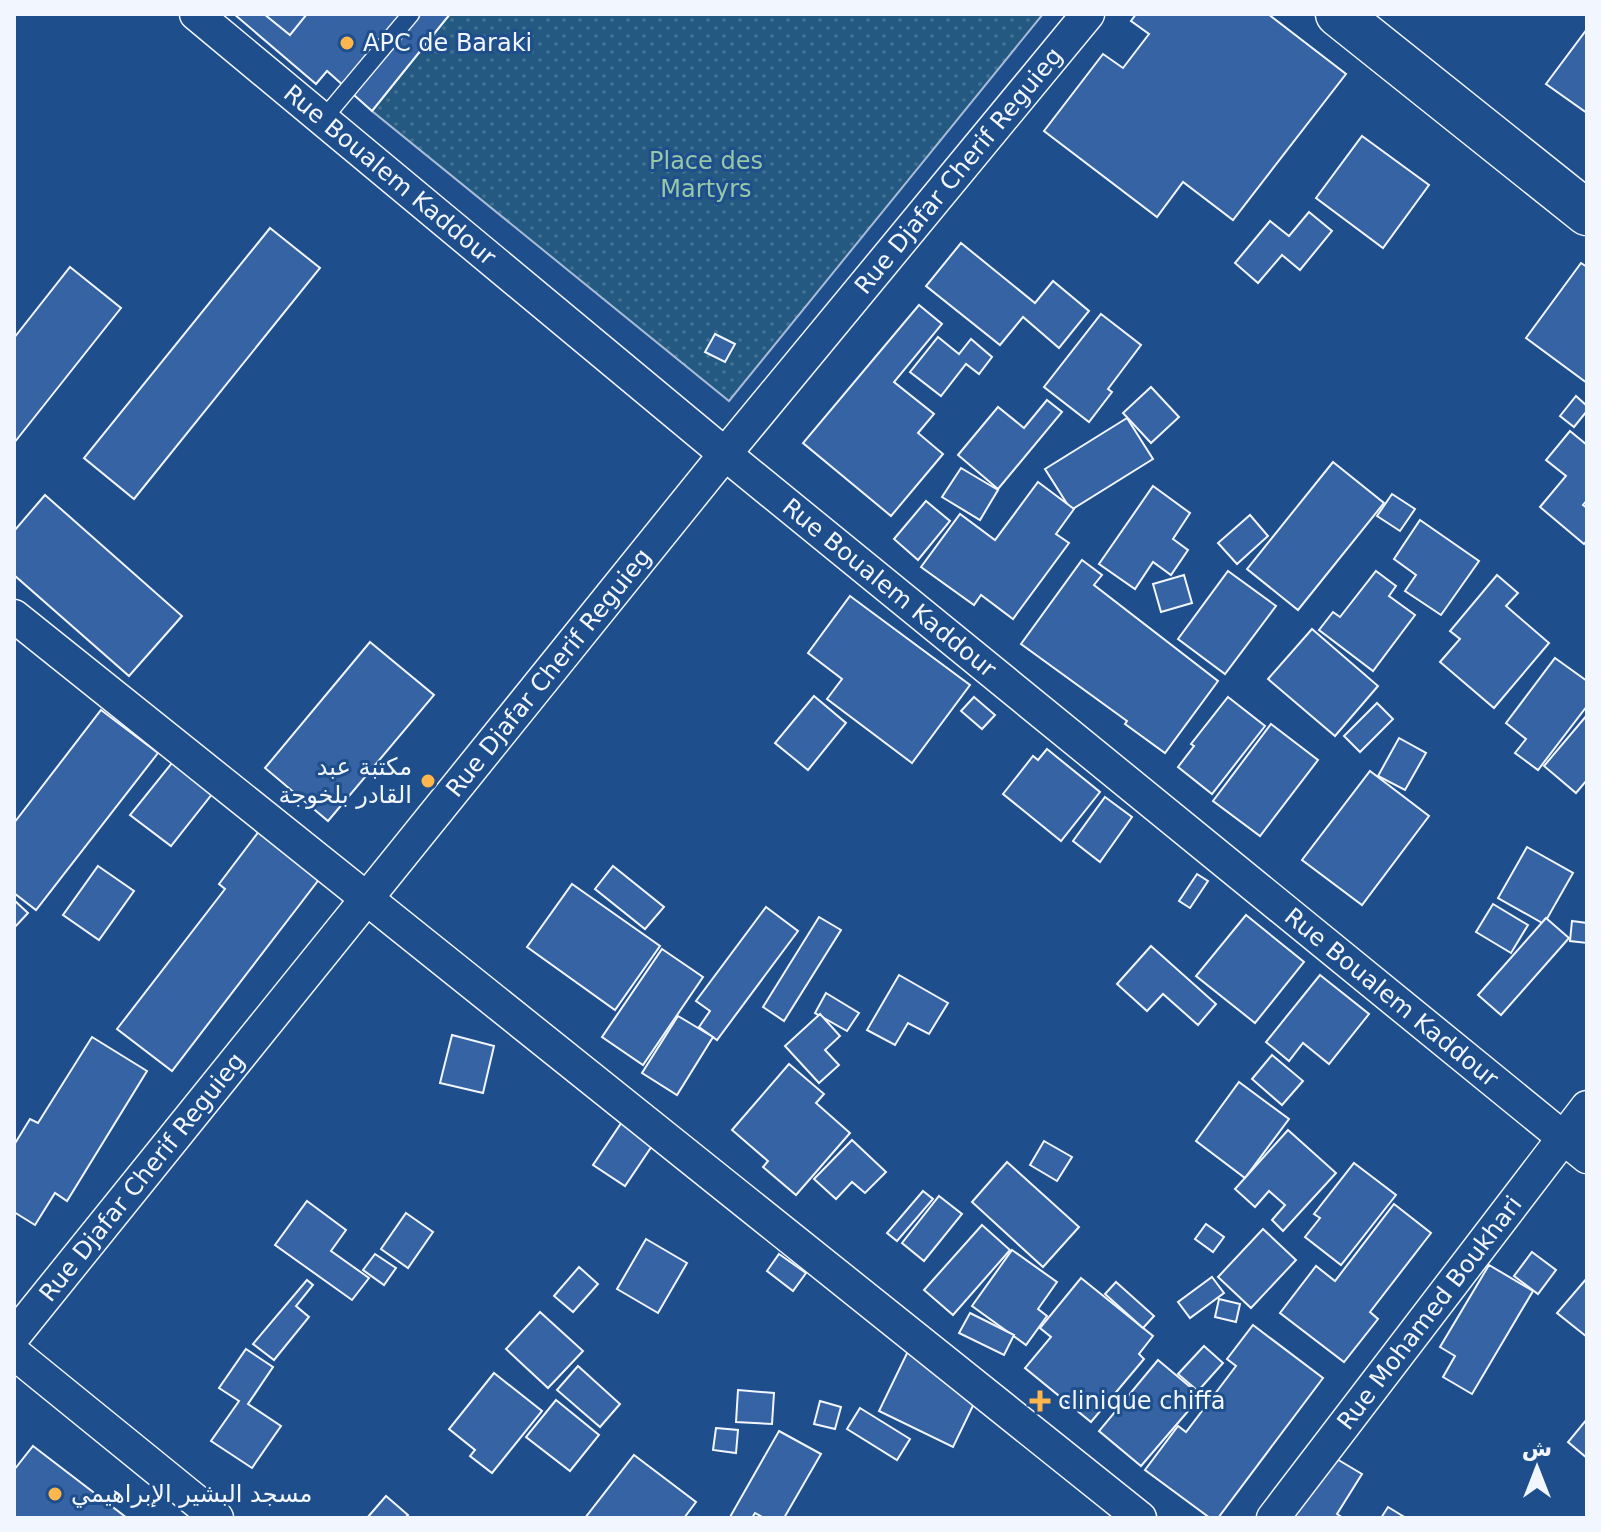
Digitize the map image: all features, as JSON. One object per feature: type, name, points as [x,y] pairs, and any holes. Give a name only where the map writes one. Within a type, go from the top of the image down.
[{"type":"street","name":"Rue Boualem Kaddour","points":[[196,14],[725,454],[1575,1147]]},
{"type":"street","name":"Rue Djafar Cherif Reguieg","points":[[14,1336],[725,454],[1088,14]]},
{"type":"street","points":[[1338,14],[1587,213]]},
{"type":"street","points":[[14,616],[1140,1518]]},
{"type":"street","name":"Rue Mohamed Boukhari","points":[[1273,1518],[1575,1147],[1587,1107]]},
{"type":"street","points":[[14,1353],[217,1518]]},
{"type":"lane","points":[[324,118],[411,14]]},
{"type":"green space","name":"Place des Martyrs","points":[[450,14],[1043,14],[729,401],[372,111]]},
{"type":"building","name":"APC de Baraki","points":[[234,14],[450,14],[372,111],[327,71],[316,84]]},
{"type":"building","points":[[264,14],[307,14],[290,35]]},
{"type":"building","points":[[1136,14],[1268,14],[1346,74],[1233,220],[1183,182],[1157,217],[1044,131],[1103,54],[1123,68],[1149,34],[1131,21]]},
{"type":"building","points":[[1587,29],[1587,113],[1546,84]]},
{"type":"building","points":[[1362,136],[1429,185],[1383,248],[1316,198]]},
{"type":"building","points":[[1309,212],[1332,231],[1300,270],[1282,255],[1258,283],[1235,263],[1270,221],[1289,236]]},
{"type":"building","points":[[270,228],[320,268],[134,499],[84,458]]},
{"type":"building","points":[[961,243],[1035,303],[1053,281],[1089,311],[1059,348],[1023,317],[1000,345],[926,286]]},
{"type":"building","points":[[1581,263],[1587,267],[1587,383],[1526,338]]},
{"type":"building","points":[[70,267],[121,308],[14,443],[14,338]]},
{"type":"building","points":[[919,305],[942,324],[894,382],[934,414],[918,433],[943,454],[891,516],[803,443]]},
{"type":"building","points":[[1101,314],[1141,345],[1108,389],[1112,392],[1089,422],[1044,387]]},
{"type":"building","points":[[715,334],[735,344],[725,362],[705,352]]},
{"type":"building","points":[[938,337],[959,354],[971,339],[992,357],[979,374],[966,364],[941,396],[910,372]]},
{"type":"building","points":[[1151,387],[1179,417],[1151,443],[1123,413]]},
{"type":"building","points":[[1576,396],[1587,406],[1587,411],[1574,427],[1560,416]]},
{"type":"building","points":[[1047,400],[1062,412],[998,489],[958,455],[998,407],[1024,428]]},
{"type":"building","points":[[1127,418],[1153,459],[1071,510],[1045,469]]},
{"type":"building","points":[[1570,431],[1587,445],[1587,500],[1583,505],[1587,508],[1587,540],[1584,544],[1540,507],[1566,476],[1546,460]]},
{"type":"building","points":[[1333,462],[1384,503],[1298,610],[1247,569]]},
{"type":"building","points":[[961,468],[998,490],[980,520],[942,497]]},
{"type":"building","points":[[1038,482],[1074,509],[1056,534],[1069,543],[1013,619],[981,595],[974,605],[921,567],[960,514],[995,540]]},
{"type":"building","points":[[1153,486],[1190,513],[1173,539],[1188,550],[1171,575],[1153,562],[1135,589],[1099,564]]},
{"type":"building","points":[[1392,494],[1415,509],[1400,531],[1377,516]]},
{"type":"building","points":[[45,495],[182,616],[129,676],[14,575],[14,531]]},
{"type":"building","points":[[926,501],[950,521],[918,560],[894,539]]},
{"type":"building","points":[[1250,515],[1268,536],[1237,564],[1218,543]]},
{"type":"building","points":[[1420,520],[1479,561],[1441,615],[1405,591],[1416,575],[1394,559]]},
{"type":"building","points":[[1082,560],[1102,575],[1094,585],[1218,681],[1165,753],[1125,724],[1127,721],[1021,644]]},
{"type":"building","points":[[1228,571],[1276,606],[1225,674],[1178,639]]},
{"type":"building","points":[[1376,571],[1396,586],[1389,596],[1415,615],[1373,671],[1319,630],[1333,612],[1340,617]]},
{"type":"building","points":[[1184,575],[1192,603],[1161,612],[1153,584]]},
{"type":"building","points":[[1497,575],[1518,593],[1506,606],[1549,643],[1494,708],[1440,662],[1460,639],[1450,631]]},
{"type":"building","points":[[850,596],[970,685],[912,763],[827,699],[842,679],[808,653]]},
{"type":"building","points":[[1312,629],[1378,686],[1335,736],[1268,679]]},
{"type":"building","points":[[370,642],[434,695],[328,821],[265,768]]},
{"type":"building","points":[[1555,658],[1587,681],[1587,706],[1538,770],[1515,753],[1526,739],[1506,723]]},
{"type":"building","points":[[814,696],[846,723],[808,770],[775,743]]},
{"type":"building","points":[[974,697],[995,715],[982,729],[961,711]]},
{"type":"building","points":[[1228,697],[1265,726],[1212,794],[1178,767],[1194,746],[1191,744]]},
{"type":"building","points":[[1377,703],[1393,719],[1360,752],[1344,736]]},
{"type":"building","points":[[101,710],[158,753],[36,910],[14,893],[14,823]]},
{"type":"building","points":[[1587,715],[1587,780],[1576,793],[1544,766]]},
{"type":"building","points":[[1271,724],[1318,760],[1260,836],[1213,801]]},
{"type":"building","points":[[1399,738],[1426,753],[1405,790],[1378,776]]},
{"type":"building","points":[[1047,749],[1100,792],[1061,841],[1003,794],[1033,756],[1038,760]]},
{"type":"building","points":[[180,753],[220,784],[171,846],[130,815]]},
{"type":"building","points":[[1370,771],[1429,816],[1362,905],[1302,860]]},
{"type":"building","points":[[1105,797],[1132,817],[1100,862],[1073,841]]},
{"type":"building","points":[[266,822],[327,869],[172,1071],[117,1029],[225,889],[219,884]]},
{"type":"building","points":[[1527,847],[1573,873],[1544,924],[1498,898]]},
{"type":"building","points":[[98,866],[134,891],[99,940],[63,915]]},
{"type":"building","points":[[613,866],[664,907],[645,929],[595,889]]},
{"type":"building","points":[[1197,874],[1208,881],[1190,908],[1179,901]]},
{"type":"building","points":[[572,884],[660,946],[615,1010],[527,947]]},
{"type":"building","points":[[14,900],[28,913],[14,928]]},
{"type":"building","points":[[1493,904],[1528,925],[1511,953],[1476,932]]},
{"type":"building","points":[[766,907],[798,931],[717,1040],[699,1027],[710,1011],[696,1001]]},
{"type":"building","points":[[1246,915],[1304,962],[1255,1023],[1196,976]]},
{"type":"building","points":[[819,917],[841,930],[784,1021],[763,1007]]},
{"type":"building","points":[[1546,918],[1569,938],[1501,1015],[1478,995]]},
{"type":"building","points":[[1572,921],[1587,923],[1587,943],[1570,941]]},
{"type":"building","points":[[1151,946],[1216,1004],[1198,1025],[1163,994],[1147,1011],[1117,984]]},
{"type":"building","points":[[662,949],[703,977],[643,1065],[602,1037]]},
{"type":"building","points":[[899,975],[948,1003],[929,1034],[908,1023],[895,1045],[867,1030]]},
{"type":"building","points":[[1320,975],[1369,1014],[1329,1064],[1303,1043],[1289,1061],[1266,1042]]},
{"type":"building","points":[[826,993],[859,1013],[847,1031],[815,1013]]},
{"type":"building","points":[[820,1014],[840,1036],[825,1050],[839,1065],[819,1083],[785,1046]]},
{"type":"building","points":[[678,1016],[713,1037],[677,1095],[642,1073]]},
{"type":"building","points":[[452,1035],[494,1046],[483,1093],[440,1083]]},
{"type":"building","points":[[92,1037],[147,1071],[67,1201],[55,1193],[35,1225],[14,1212],[14,1145],[30,1119],[38,1123]]},
{"type":"building","points":[[1272,1055],[1303,1081],[1282,1105],[1252,1079]]},
{"type":"building","points":[[789,1064],[824,1094],[816,1103],[850,1133],[796,1195],[763,1167],[768,1161],[732,1130]]},
{"type":"building","points":[[1239,1082],[1289,1119],[1245,1178],[1196,1141]]},
{"type":"building","points":[[628,1113],[660,1134],[625,1186],[593,1165]]},
{"type":"building","points":[[1288,1130],[1336,1173],[1283,1231],[1272,1220],[1285,1205],[1269,1191],[1255,1207],[1235,1189]]},
{"type":"building","points":[[852,1140],[886,1172],[865,1193],[852,1182],[836,1199],[814,1179]]},
{"type":"building","points":[[1044,1141],[1072,1157],[1057,1181],[1030,1165]]},
{"type":"building","points":[[1007,1162],[1079,1227],[1043,1267],[972,1202]]},
{"type":"building","points":[[1354,1163],[1396,1195],[1341,1265],[1305,1237],[1320,1218],[1314,1214]]},
{"type":"building","points":[[923,1191],[933,1199],[897,1241],[887,1233]]},
{"type":"building","points":[[939,1196],[962,1214],[924,1261],[902,1243]]},
{"type":"building","points":[[307,1201],[346,1230],[331,1251],[369,1278],[352,1300],[275,1245]]},
{"type":"building","points":[[1394,1204],[1431,1233],[1370,1312],[1378,1319],[1344,1362],[1280,1313],[1316,1266],[1335,1281]]},
{"type":"building","points":[[406,1213],[433,1232],[408,1268],[381,1249]]},
{"type":"building","points":[[1206,1224],[1224,1237],[1213,1252],[1195,1239]]},
{"type":"building","points":[[982,1225],[1010,1250],[953,1315],[924,1290]]},
{"type":"building","points":[[1263,1229],[1296,1260],[1251,1308],[1218,1277]]},
{"type":"building","points":[[646,1239],[687,1263],[658,1313],[617,1289]]},
{"type":"building","points":[[1012,1250],[1057,1282],[1038,1309],[1047,1316],[1026,1345],[972,1306]]},
{"type":"building","points":[[1532,1252],[1556,1270],[1538,1294],[1514,1276]]},
{"type":"building","points":[[375,1254],[396,1268],[384,1285],[363,1270]]},
{"type":"building","points":[[779,1254],[806,1273],[793,1291],[767,1271]]},
{"type":"building","points":[[1489,1265],[1533,1291],[1472,1394],[1443,1377],[1455,1356],[1440,1347]]},
{"type":"building","points":[[579,1267],[598,1284],[573,1312],[554,1296]]},
{"type":"building","points":[[1212,1277],[1224,1293],[1190,1318],[1178,1302]]},
{"type":"building","points":[[1081,1278],[1153,1336],[1139,1354],[1144,1359],[1091,1422],[1025,1368],[1051,1337],[1040,1328]]},
{"type":"building","points":[[1587,1278],[1587,1337],[1557,1313]]},
{"type":"building","points":[[307,1280],[313,1285],[296,1306],[309,1317],[274,1360],[253,1344]]},
{"type":"building","points":[[1116,1282],[1154,1316],[1143,1328],[1105,1294]]},
{"type":"building","points":[[1219,1299],[1240,1304],[1236,1322],[1215,1317]]},
{"type":"building","points":[[540,1312],[583,1351],[548,1388],[506,1349]]},
{"type":"building","points":[[970,1313],[1014,1335],[1004,1355],[959,1333]]},
{"type":"building","points":[[1253,1325],[1323,1378],[1218,1518],[1210,1518],[1145,1470],[1178,1426],[1186,1432],[1236,1366],[1227,1359]]},
{"type":"building","points":[[1204,1346],[1223,1363],[1198,1391],[1178,1374]]},
{"type":"building","points":[[910,1347],[984,1383],[953,1447],[879,1411]]},
{"type":"building","points":[[246,1349],[273,1367],[248,1404],[281,1426],[252,1468],[211,1441],[239,1401],[219,1388]]},
{"type":"building","points":[[1158,1360],[1201,1396],[1141,1466],[1099,1431]]},
{"type":"building","points":[[578,1366],[620,1404],[600,1427],[557,1390]]},
{"type":"building","points":[[494,1373],[542,1411],[492,1473],[470,1456],[475,1450],[449,1429]]},
{"type":"building","points":[[738,1390],[774,1393],[772,1424],[736,1422]]},
{"type":"building","points":[[556,1400],[599,1435],[570,1471],[526,1437]]},
{"type":"building","points":[[820,1401],[841,1407],[835,1429],[814,1424]]},
{"type":"building","points":[[860,1408],[910,1439],[897,1460],[847,1429]]},
{"type":"building","points":[[1587,1419],[1587,1458],[1568,1442]]},
{"type":"building","points":[[716,1428],[738,1430],[736,1453],[713,1450]]},
{"type":"building","points":[[779,1431],[821,1454],[784,1518],[764,1518],[755,1513],[752,1518],[730,1517]]},
{"type":"building","name":"مسجد البشير الإبراهيمي","points":[[33,1446],[127,1518],[14,1518],[14,1470]]},
{"type":"building","points":[[634,1455],[696,1502],[684,1518],[585,1518]]},
{"type":"building","points":[[1330,1455],[1362,1474],[1337,1514],[1343,1518],[1290,1518]]},
{"type":"building","points":[[386,1496],[408,1515],[405,1518],[367,1518]]},
{"type":"building","points":[[1388,1507],[1406,1518],[1381,1518]]},
{"type":"place","name":"APC de Baraki","points":[[347,43]]},
{"type":"place","name":"مكتبة عبد القادر بلخوجة","points":[[428,781]]},
{"type":"place","name":"clinique chiffa","points":[[1040,1401]]},
{"type":"place","name":"مسجد البشير الإبراهيمي","points":[[55,1494]]}]
